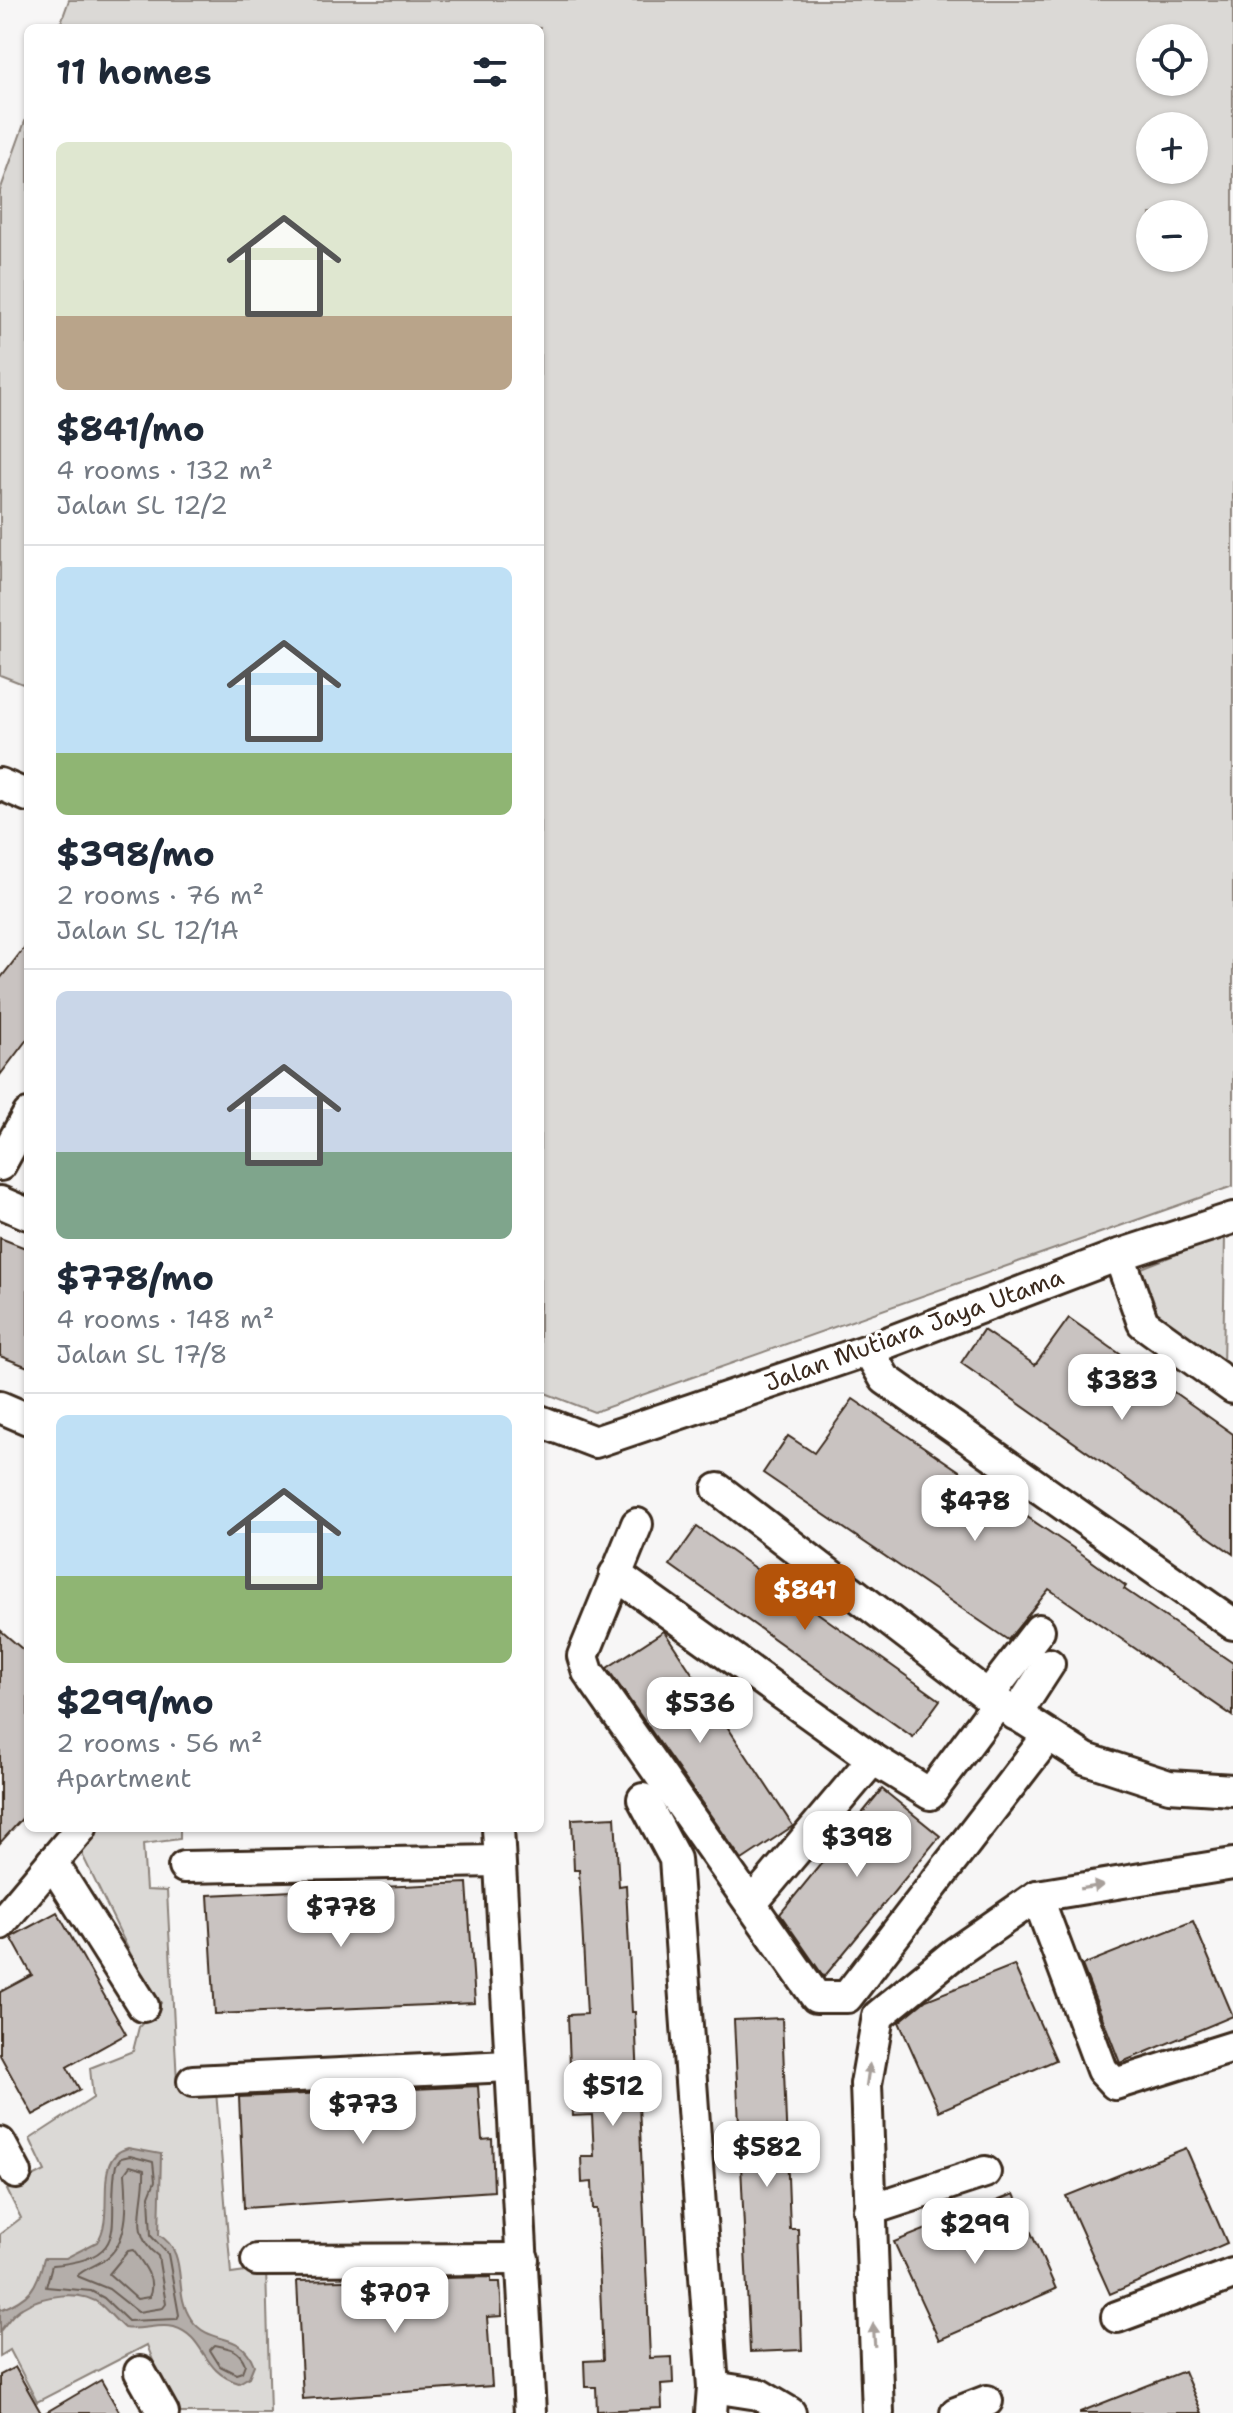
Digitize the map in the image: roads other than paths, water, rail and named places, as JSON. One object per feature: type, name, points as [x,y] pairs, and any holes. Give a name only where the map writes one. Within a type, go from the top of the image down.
[{"type":"street","points":[[0,784],[24,794]]},
{"type":"street","points":[[0,1165],[24,1122]]},
{"type":"street","points":[[0,1202],[24,1212]]},
{"type":"street","name":"Jalan Mutiara Jaya Utama","points":[[544,1423],[595,1442],[868,1350],[1119,1255],[1233,1218]]},
{"type":"street","points":[[1119,1255],[1143,1323],[1233,1388]]},
{"type":"street","points":[[868,1350],[885,1379],[1233,1624]]},
{"type":"street","points":[[0,1407],[24,1417]]},
{"type":"street","points":[[718,1489],[1001,1705],[1086,1759],[1169,1786],[1233,1790]]},
{"type":"street","points":[[637,1524],[583,1656],[588,1672],[816,1997],[847,1997],[1048,1736]]},
{"type":"street","points":[[615,1574],[873,1759],[930,1794],[1001,1705],[1049,1664]]},
{"type":"street","points":[[1001,1705],[1039,1630]]},
{"type":"street","points":[[751,1904],[873,1759]]},
{"type":"street","points":[[643,1799],[675,1859],[712,2400],[758,2394],[790,2413]]},
{"type":"street","points":[[0,1924],[78,1832]]},
{"type":"street","points":[[498,1832],[530,2413]]},
{"type":"street","points":[[184,1867],[498,1861]]},
{"type":"street","points":[[52,1862],[143,2006]]},
{"type":"street","points":[[878,2413],[866,2084],[878,2016],[955,1953],[1037,1896],[1233,1864]]},
{"type":"street","points":[[1037,1896],[1102,2070],[1115,2084],[1233,2047]]},
{"type":"street","points":[[193,2081],[509,2066]]},
{"type":"street","points":[[0,2143],[16,2173]]},
{"type":"street","points":[[869,2210],[985,2172]]},
{"type":"street","points":[[257,2260],[523,2259]]},
{"type":"street","points":[[1117,2317],[1233,2274]]},
{"type":"street","points":[[140,2372],[163,2413]]},
{"type":"street","points":[[956,2413],[987,2401]]},
{"type":"water","points":[[128,2148],[161,2154],[159,2235],[168,2243],[178,2262],[182,2297],[191,2319],[207,2333],[241,2346],[254,2365],[249,2377],[239,2383],[217,2371],[185,2332],[168,2326],[124,2328],[101,2305],[83,2297],[51,2297],[30,2303],[15,2313],[0,2331],[0,2310],[31,2291],[44,2258],[66,2258],[97,2242],[103,2230],[110,2163],[117,2154]]}]
